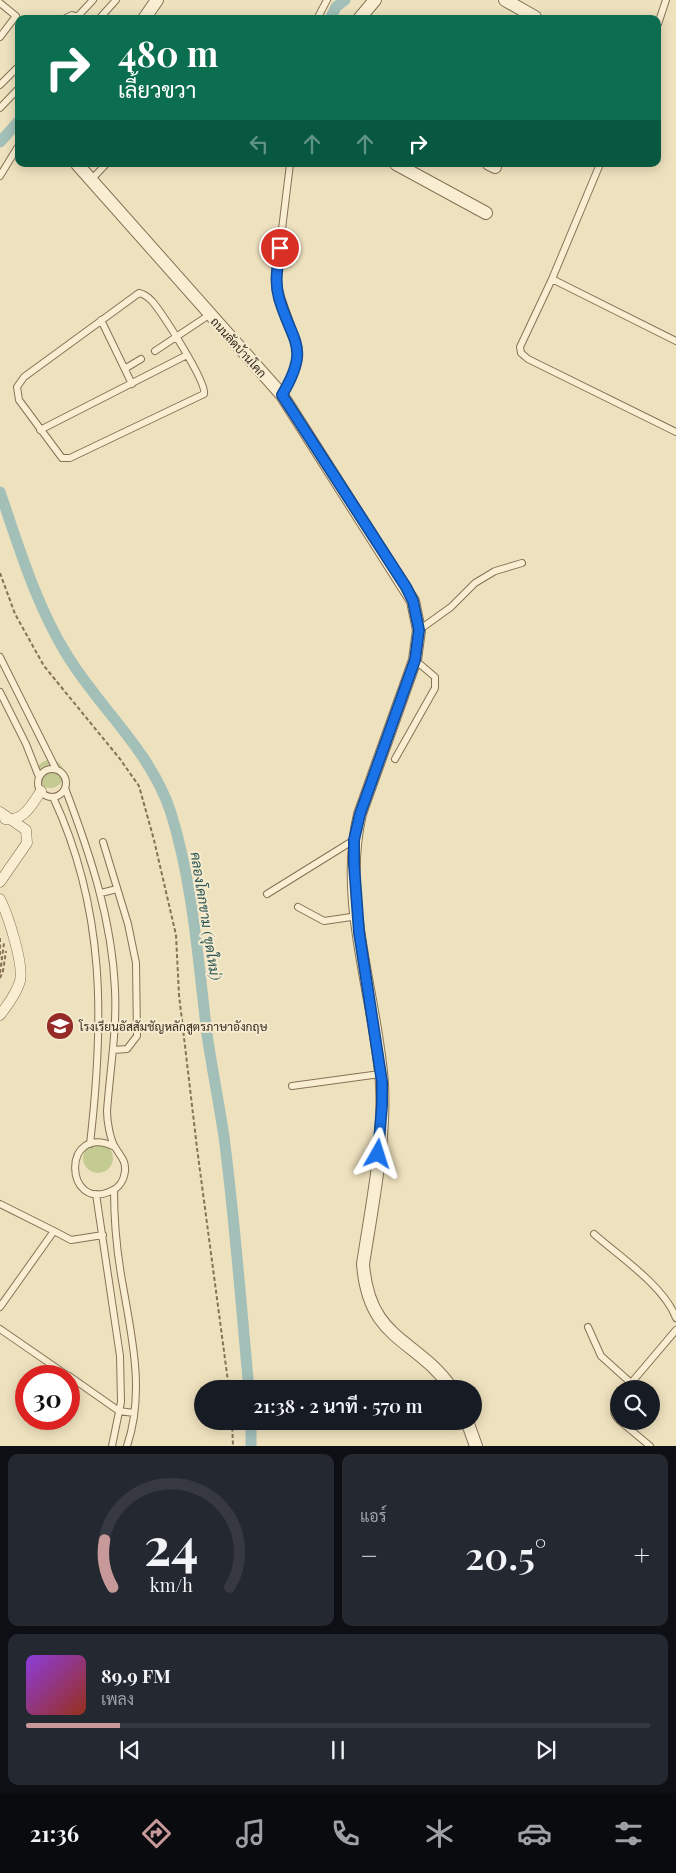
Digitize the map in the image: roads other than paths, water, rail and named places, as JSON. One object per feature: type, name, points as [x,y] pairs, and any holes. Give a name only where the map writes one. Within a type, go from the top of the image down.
[{"type":"street","points":[[147,15],[157,0]]},
{"type":"street","points":[[364,15],[375,0]]},
{"type":"street","points":[[505,0],[531,15]]},
{"type":"street","name":"ถนนลัดบ้านโคก","points":[[79,167],[282,395],[406,587],[413,601],[419,630],[415,660],[360,814],[354,840],[358,916],[380,1074],[381,1122],[363,1264],[365,1289],[376,1315],[392,1333],[444,1380]]},
{"type":"street","points":[[402,167],[486,213]]},
{"type":"street","points":[[0,882],[27,843],[25,814],[32,803],[47,794]]},
{"type":"street","points":[[0,812],[5,819],[26,830]]},
{"type":"street","points":[[5,819],[25,814]]},
{"type":"street","points":[[0,899],[7,913],[17,949],[20,981],[0,1015]]},
{"type":"street","points":[[470,1430],[476,1446]]},
{"type":"lane","points":[[82,15],[93,0]]},
{"type":"lane","points":[[103,15],[116,0]]},
{"type":"lane","points":[[319,15],[327,0]]},
{"type":"lane","points":[[661,15],[666,0]]},
{"type":"lane","points":[[0,3],[15,15]]},
{"type":"lane","points":[[0,37],[15,17]]},
{"type":"lane","points":[[0,85],[15,70]]},
{"type":"lane","points":[[0,108],[15,92]]},
{"type":"lane","points":[[0,176],[15,152]]},
{"type":"lane","points":[[90,180],[103,167]]},
{"type":"lane","points":[[282,395],[294,374],[297,358],[296,340],[279,297],[276,278],[290,167]]},
{"type":"lane","points":[[599,167],[552,279],[520,347],[522,353],[528,359],[676,432]]},
{"type":"lane","points":[[552,279],[676,341]]},
{"type":"lane","points":[[139,293],[150,299],[177,338],[203,383],[205,390],[200,397],[66,459],[58,454],[18,400],[19,382],[58,350],[101,320],[139,293]]},
{"type":"lane","points":[[155,351],[210,315]]},
{"type":"lane","points":[[101,320],[126,368],[132,384]]},
{"type":"lane","points":[[40,430],[187,355]]},
{"type":"lane","points":[[126,368],[141,359]]},
{"type":"lane","points":[[419,630],[451,607],[475,583],[496,571],[522,563]]},
{"type":"lane","points":[[0,657],[56,769],[66,779],[65,788],[62,793],[47,794]]},
{"type":"lane","points":[[395,759],[435,688],[435,677],[415,660]]},
{"type":"lane","points":[[0,692],[26,744],[84,880],[98,960],[99,1042],[96,1110],[90,1144]]},
{"type":"lane","points":[[39,777],[46,770],[56,769]]},
{"type":"lane","points":[[65,788],[83,835],[100,893],[112,950],[115,991],[113,1050],[107,1113],[115,1147]]},
{"type":"lane","points":[[268,894],[354,840]]},
{"type":"lane","points":[[103,842],[128,924],[136,963],[137,1036],[128,1049],[113,1050]]},
{"type":"lane","points":[[100,893],[117,889]]},
{"type":"lane","points":[[298,907],[324,921],[358,916]]},
{"type":"lane","points":[[292,1086],[380,1074]]},
{"type":"lane","points":[[107,1143],[121,1153],[126,1169],[120,1184],[106,1194],[96,1194],[81,1186],[74,1171],[75,1160],[81,1150],[90,1144],[107,1143]]},
{"type":"lane","points":[[114,1190],[114,1224],[135,1357],[134,1413],[127,1445]]},
{"type":"lane","points":[[96,1194],[120,1356],[122,1385],[112,1446]]},
{"type":"lane","points":[[0,1204],[71,1240],[90,1239],[103,1235]]},
{"type":"lane","points":[[0,1306],[54,1231]]},
{"type":"lane","points":[[594,1234],[659,1291],[672,1308],[676,1318]]},
{"type":"lane","points":[[588,1327],[601,1356],[623,1380]]},
{"type":"lane","points":[[0,1329],[53,1365]]},
{"type":"lane","points":[[634,1380],[676,1330]]},
{"type":"lane","points":[[80,1384],[119,1411],[134,1413]]},
{"type":"lane","points":[[631,1430],[650,1446]]},
{"type":"waterway","name":"คลองโคกขาม (ขุดใหม่)","points":[[332,15],[336,7],[345,0]]},
{"type":"waterway","name":"คลองโคกขาม (ขุดใหม่)","points":[[0,142],[15,125]]},
{"type":"waterway","name":"คลองโคกขาม (ขุดใหม่)","points":[[0,492],[37,596],[56,636],[80,675],[124,731],[151,770],[171,813],[190,895],[207,1034],[224,1137],[235,1232],[248,1380]]},
{"type":"waterway","name":"คลองโคกขาม (ขุดใหม่)","points":[[251,1430],[251,1446]]},
{"type":"place","name":"โรงเรียนอัสสัมชัญหลักสูตรภาษาอังกฤษ","points":[[60,1026]]}]
